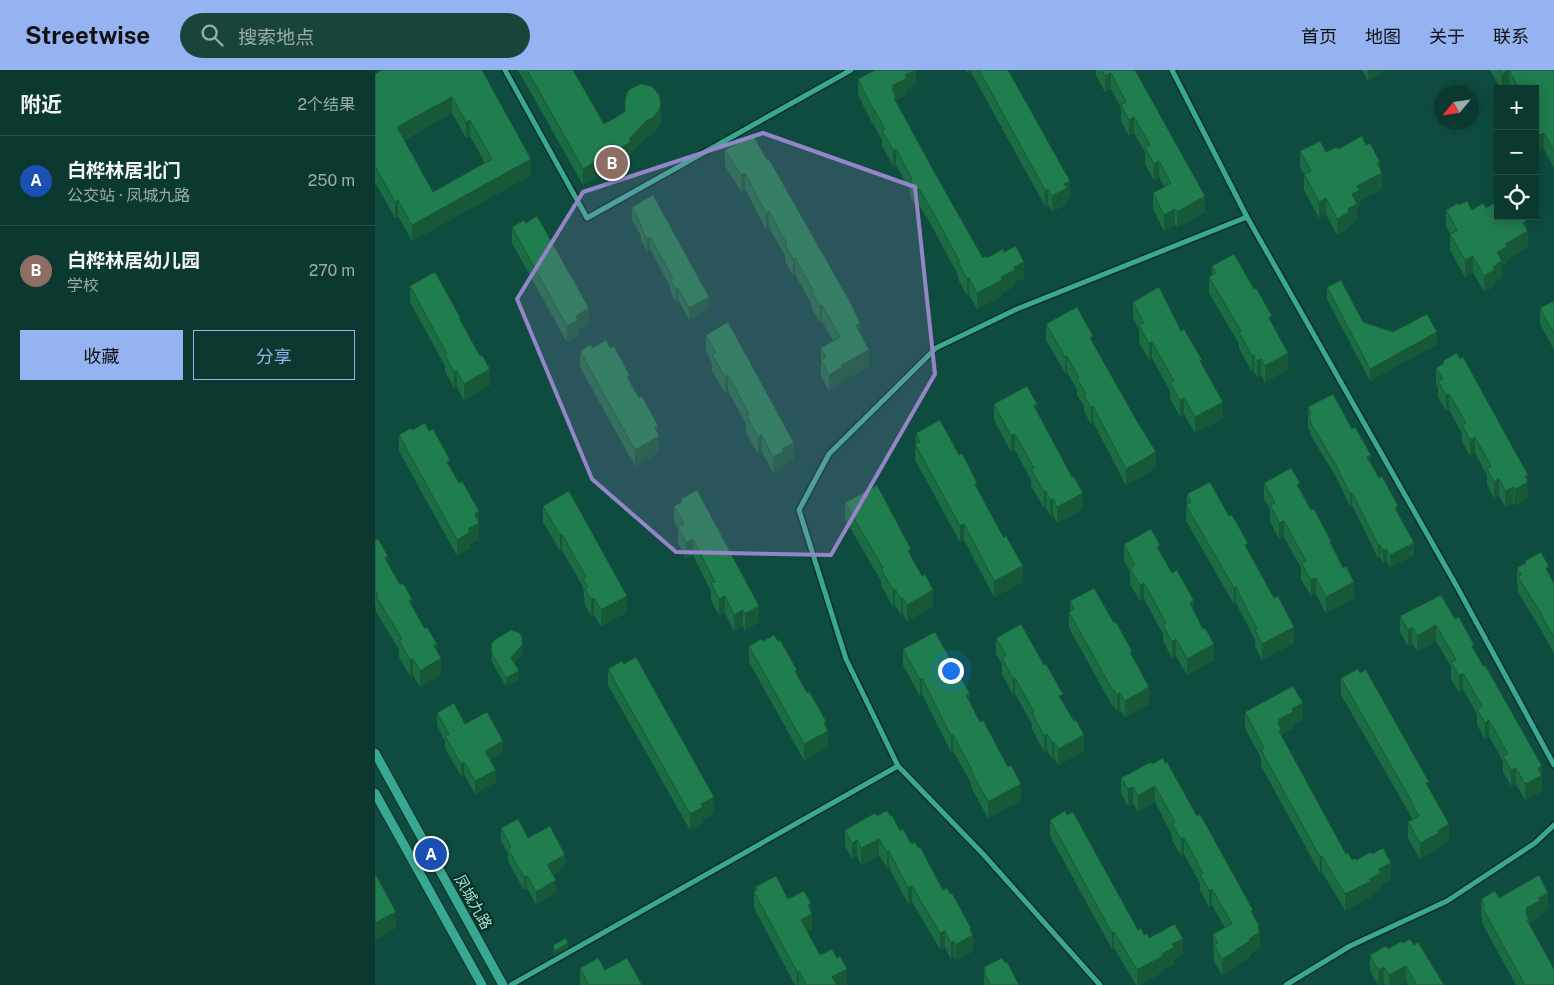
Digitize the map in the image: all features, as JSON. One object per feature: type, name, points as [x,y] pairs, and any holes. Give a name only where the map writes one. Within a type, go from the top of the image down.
[{"type":"street","points":[[505,70],[587,218],[851,70]]},
{"type":"street","points":[[1172,70],[1247,217],[1451,576],[1554,765]]},
{"type":"street","points":[[1100,985],[983,854],[898,766],[846,659],[799,510],[829,454],[936,348],[1017,310],[1247,217]]},
{"type":"street","name":"凤城九路","points":[[375,753],[503,985]]},
{"type":"street","points":[[511,985],[898,766]]},
{"type":"street","points":[[375,793],[482,985]]},
{"type":"street","points":[[1286,985],[1350,946],[1447,901],[1535,843],[1554,825]]},
{"type":"highlighted area","points":[[763,133],[915,187],[935,374],[831,555],[676,552],[592,479],[517,299],[583,192]]},
{"type":"building","points":[[382,70],[482,70],[531,159],[412,225],[398,200],[395,202],[375,166],[375,74]],"holes":[[[452,97],[466,122],[470,120],[492,159],[433,192],[397,127]]]},
{"type":"building","points":[[527,70],[573,70],[604,124],[625,112],[627,93],[630,89],[641,84],[651,86],[659,94],[661,105],[658,112],[651,119],[647,120],[629,139],[631,142],[583,169]]},
{"type":"building","points":[[875,70],[915,70],[905,75],[907,78],[892,86],[896,97],[894,98],[983,258],[986,256],[987,258],[1003,249],[1004,252],[1016,246],[1024,262],[1014,267],[1015,270],[1001,277],[1002,280],[977,293],[969,278],[967,279],[958,262],[960,262],[929,205],[919,189],[916,191],[910,181],[912,179],[896,149],[893,150],[882,130],[885,129],[858,79]]},
{"type":"building","points":[[979,70],[1008,70],[1070,181],[1064,184],[1067,188],[1052,196],[1048,189],[1045,190]]},
{"type":"building","points":[[1102,70],[1135,70],[1205,196],[1177,212],[1175,209],[1164,215],[1153,193],[1171,183],[1159,161],[1154,164],[1145,148],[1150,145],[1134,117],[1129,120],[1121,105],[1126,102],[1111,73],[1105,76]]},
{"type":"building","points":[[1499,70],[1509,70],[1502,74]]},
{"type":"building","points":[[1509,70],[1554,70],[1554,151],[1544,133],[1539,136],[1539,85],[1517,85]]},
{"type":"building","points":[[753,135],[767,160],[769,159],[850,302],[860,323],[856,325],[869,350],[841,365],[842,367],[829,375],[821,360],[826,357],[821,348],[840,337],[822,305],[820,306],[811,291],[813,290],[795,258],[793,259],[785,245],[787,244],[769,211],[766,213],[745,173],[741,175],[725,150]]},
{"type":"building","points":[[1362,136],[1366,145],[1370,143],[1380,162],[1377,163],[1382,173],[1357,186],[1360,190],[1352,194],[1357,204],[1348,209],[1349,212],[1337,219],[1326,198],[1319,202],[1304,174],[1311,171],[1300,151],[1320,141],[1326,152],[1337,147],[1338,149]]},
{"type":"building","points":[[653,195],[709,297],[689,308],[678,288],[676,290],[670,279],[673,278],[650,237],[647,239],[632,207]]},
{"type":"building","points":[[1467,201],[1472,210],[1483,203],[1486,208],[1494,203],[1494,220],[1527,221],[1523,223],[1528,231],[1505,244],[1507,247],[1497,252],[1502,261],[1493,267],[1495,270],[1484,276],[1473,256],[1465,260],[1450,234],[1457,230],[1446,210],[1458,203],[1459,205]]},
{"type":"building","points":[[537,216],[589,308],[576,316],[578,320],[567,326],[512,227],[524,220],[526,223]]},
{"type":"building","points":[[1234,254],[1272,316],[1269,318],[1288,353],[1265,366],[1261,359],[1257,361],[1254,355],[1252,356],[1239,332],[1241,331],[1209,277],[1216,273],[1212,266]]},
{"type":"building","points":[[435,272],[480,356],[482,355],[490,369],[464,384],[457,371],[454,372],[445,355],[447,354],[410,286]]},
{"type":"building","points":[[1341,280],[1363,322],[1393,332],[1427,314],[1437,332],[1370,369],[1327,287]]},
{"type":"building","points":[[1159,287],[1181,331],[1184,329],[1223,402],[1195,417],[1184,398],[1180,400],[1170,383],[1174,381],[1152,342],[1149,344],[1139,325],[1144,323],[1133,302]]},
{"type":"building","points":[[1554,301],[1554,334],[1540,308]]},
{"type":"building","points":[[1077,307],[1093,336],[1090,338],[1156,452],[1126,469],[1093,406],[1091,408],[1084,395],[1086,394],[1067,356],[1065,357],[1046,324]]},
{"type":"building","points":[[728,322],[794,443],[782,449],[784,451],[773,457],[762,435],[758,437],[746,415],[749,414],[728,375],[725,377],[712,355],[716,353],[706,335]]},
{"type":"building","points":[[606,340],[610,348],[614,346],[630,376],[627,377],[639,398],[642,396],[658,426],[655,428],[659,436],[635,450],[580,351],[590,345],[592,348]]},
{"type":"building","points":[[1457,353],[1460,359],[1463,357],[1528,475],[1525,476],[1528,482],[1514,490],[1513,487],[1505,491],[1499,479],[1494,482],[1487,469],[1491,466],[1475,437],[1470,440],[1462,425],[1466,423],[1449,394],[1446,395],[1438,381],[1443,379],[1436,368],[1444,363],[1443,361]]},
{"type":"building","points":[[1027,386],[1037,404],[1034,406],[1072,477],[1074,477],[1083,493],[1057,507],[1053,499],[1050,500],[1046,491],[1044,492],[1031,469],[1034,468],[1015,434],[1011,436],[994,404]]},
{"type":"building","points":[[1333,394],[1352,429],[1355,427],[1371,455],[1367,457],[1379,478],[1382,476],[1398,506],[1395,508],[1414,543],[1390,555],[1387,549],[1383,550],[1378,545],[1352,493],[1350,494],[1336,465],[1310,422],[1308,415],[1311,414],[1308,407]]},
{"type":"building","points":[[940,420],[959,455],[962,453],[986,505],[1004,538],[1006,536],[1023,566],[994,581],[964,524],[960,526],[915,444],[920,442],[916,433]]},
{"type":"building","points":[[425,423],[429,431],[433,429],[450,460],[447,462],[459,483],[462,481],[479,511],[475,514],[479,523],[468,529],[470,532],[457,540],[399,435]]},
{"type":"building","points":[[1291,468],[1300,483],[1297,485],[1311,510],[1314,509],[1343,568],[1346,566],[1354,582],[1326,597],[1316,578],[1311,580],[1301,563],[1306,561],[1284,521],[1279,523],[1270,505],[1275,503],[1264,483]]},
{"type":"building","points":[[1210,482],[1229,516],[1232,515],[1248,543],[1245,545],[1274,598],[1278,596],[1294,627],[1262,644],[1255,630],[1257,629],[1236,587],[1234,588],[1186,505],[1191,502],[1187,494]]},
{"type":"building","points":[[877,485],[911,549],[908,551],[922,576],[925,574],[933,590],[907,605],[895,589],[893,590],[881,569],[883,568],[845,503]]},
{"type":"building","points":[[697,490],[759,606],[745,614],[743,610],[734,615],[725,596],[719,599],[711,583],[715,582],[693,539],[686,543],[678,527],[684,524],[674,506],[682,502],[681,499]]},
{"type":"building","points":[[569,491],[627,596],[601,610],[594,598],[591,600],[585,589],[588,587],[583,579],[586,577],[562,534],[560,535],[543,506]]},
{"type":"building","points":[[1151,529],[1160,545],[1157,547],[1172,573],[1177,570],[1194,601],[1190,603],[1203,629],[1205,628],[1214,644],[1187,659],[1176,639],[1172,642],[1163,625],[1166,623],[1144,583],[1140,585],[1130,568],[1135,565],[1124,544]]},
{"type":"building","points":[[378,539],[388,556],[385,558],[400,585],[403,583],[412,599],[409,601],[425,629],[427,627],[437,644],[434,646],[441,658],[420,671],[413,659],[410,660],[399,640],[402,639],[376,596],[378,595],[375,589],[375,540]]},
{"type":"building","points":[[1541,552],[1549,567],[1546,568],[1554,584],[1554,638],[1518,576],[1521,574],[1517,568]]},
{"type":"building","points":[[1094,588],[1114,623],[1116,622],[1149,687],[1125,701],[1120,693],[1117,695],[1113,691],[1069,612],[1074,609],[1070,601]]},
{"type":"building","points":[[1441,595],[1455,619],[1459,617],[1483,666],[1485,665],[1542,766],[1538,768],[1542,775],[1525,784],[1516,768],[1511,770],[1503,756],[1508,754],[1489,720],[1485,723],[1477,709],[1482,706],[1463,673],[1459,676],[1451,662],[1456,660],[1436,625],[1417,636],[1412,627],[1408,630],[1400,616]]},
{"type":"building","points":[[1021,624],[1063,694],[1059,696],[1084,735],[1058,749],[1047,734],[1044,736],[1032,713],[1034,712],[1002,658],[1006,655],[996,638]]},
{"type":"building","points":[[511,630],[520,633],[522,645],[511,658],[519,671],[506,678],[492,654],[491,645],[494,640]]},
{"type":"building","points":[[935,632],[970,694],[966,695],[980,722],[983,720],[1008,767],[1011,765],[1021,784],[988,802],[953,735],[951,736],[922,678],[920,680],[903,649]]},
{"type":"building","points":[[774,635],[778,641],[780,640],[797,670],[795,671],[807,693],[809,691],[826,721],[824,723],[828,731],[804,744],[749,646],[761,639],[763,641]]},
{"type":"building","points":[[636,657],[714,797],[701,804],[703,807],[690,814],[608,669],[622,661],[624,664]]},
{"type":"building","points":[[1358,669],[1360,673],[1366,670],[1429,782],[1426,783],[1449,824],[1437,831],[1439,833],[1420,843],[1408,822],[1419,816],[1341,678]]},
{"type":"building","points":[[1293,686],[1303,703],[1292,709],[1293,712],[1278,720],[1281,730],[1279,731],[1346,854],[1348,853],[1352,860],[1355,858],[1356,860],[1383,848],[1391,863],[1379,869],[1381,873],[1370,879],[1371,881],[1345,894],[1322,856],[1320,857],[1261,750],[1264,748],[1245,712]]},
{"type":"building","points":[[454,703],[465,724],[487,712],[503,741],[485,751],[496,770],[475,781],[464,762],[461,764],[445,736],[449,734],[437,713]]},
{"type":"building","points":[[1163,758],[1197,816],[1200,814],[1253,910],[1251,911],[1259,926],[1260,932],[1249,939],[1250,941],[1222,959],[1214,945],[1218,943],[1213,934],[1232,924],[1212,889],[1209,891],[1200,874],[1203,873],[1184,838],[1181,839],[1172,824],[1175,822],[1155,786],[1138,796],[1133,787],[1128,789],[1121,778],[1151,762],[1152,764]]},
{"type":"building","points":[[887,810],[890,816],[892,815],[900,831],[903,829],[911,844],[915,842],[918,848],[920,847],[943,890],[947,888],[950,894],[952,893],[973,935],[955,945],[954,941],[951,943],[945,931],[940,933],[912,886],[908,888],[889,851],[887,852],[879,839],[861,848],[857,840],[852,843],[845,830],[875,813],[877,816]]},
{"type":"building","points":[[1065,811],[1067,815],[1073,812],[1138,930],[1141,928],[1144,935],[1147,933],[1149,938],[1175,924],[1183,939],[1172,944],[1174,947],[1162,954],[1163,956],[1137,970],[1114,932],[1112,933],[1050,820]]},
{"type":"building","points":[[518,819],[528,838],[550,826],[565,855],[547,865],[556,880],[536,892],[527,876],[524,877],[508,849],[511,847],[501,828]]},
{"type":"building","points":[[375,873],[396,912],[375,923]]},
{"type":"building","points":[[1539,875],[1548,893],[1539,898],[1540,901],[1526,908],[1525,912],[1529,919],[1527,920],[1554,969],[1554,985],[1525,985],[1482,907],[1485,906],[1481,899],[1495,891],[1499,898]]},
{"type":"building","points":[[776,876],[788,899],[804,891],[811,903],[808,905],[812,914],[801,920],[820,955],[832,949],[837,958],[840,956],[847,969],[832,977],[837,985],[806,985],[799,971],[797,972],[754,892],[757,890],[755,887]]},
{"type":"building","points":[[566,938],[568,943],[555,951],[553,945]]},
{"type":"building","points":[[1410,939],[1414,945],[1418,942],[1444,985],[1417,985],[1406,966],[1389,975],[1384,967],[1378,970],[1370,955],[1386,946],[1388,949]]},
{"type":"building","points":[[598,958],[605,970],[627,958],[642,985],[589,985],[580,968]]},
{"type":"building","points":[[1002,958],[1005,963],[1007,962],[1019,985],[988,985],[990,984],[984,973],[986,972],[984,967]]},
{"type":"place","name":"白桦林居幼儿园","points":[[612,163]]},
{"type":"place","name":"白桦林居北门","points":[[431,854]]}]
